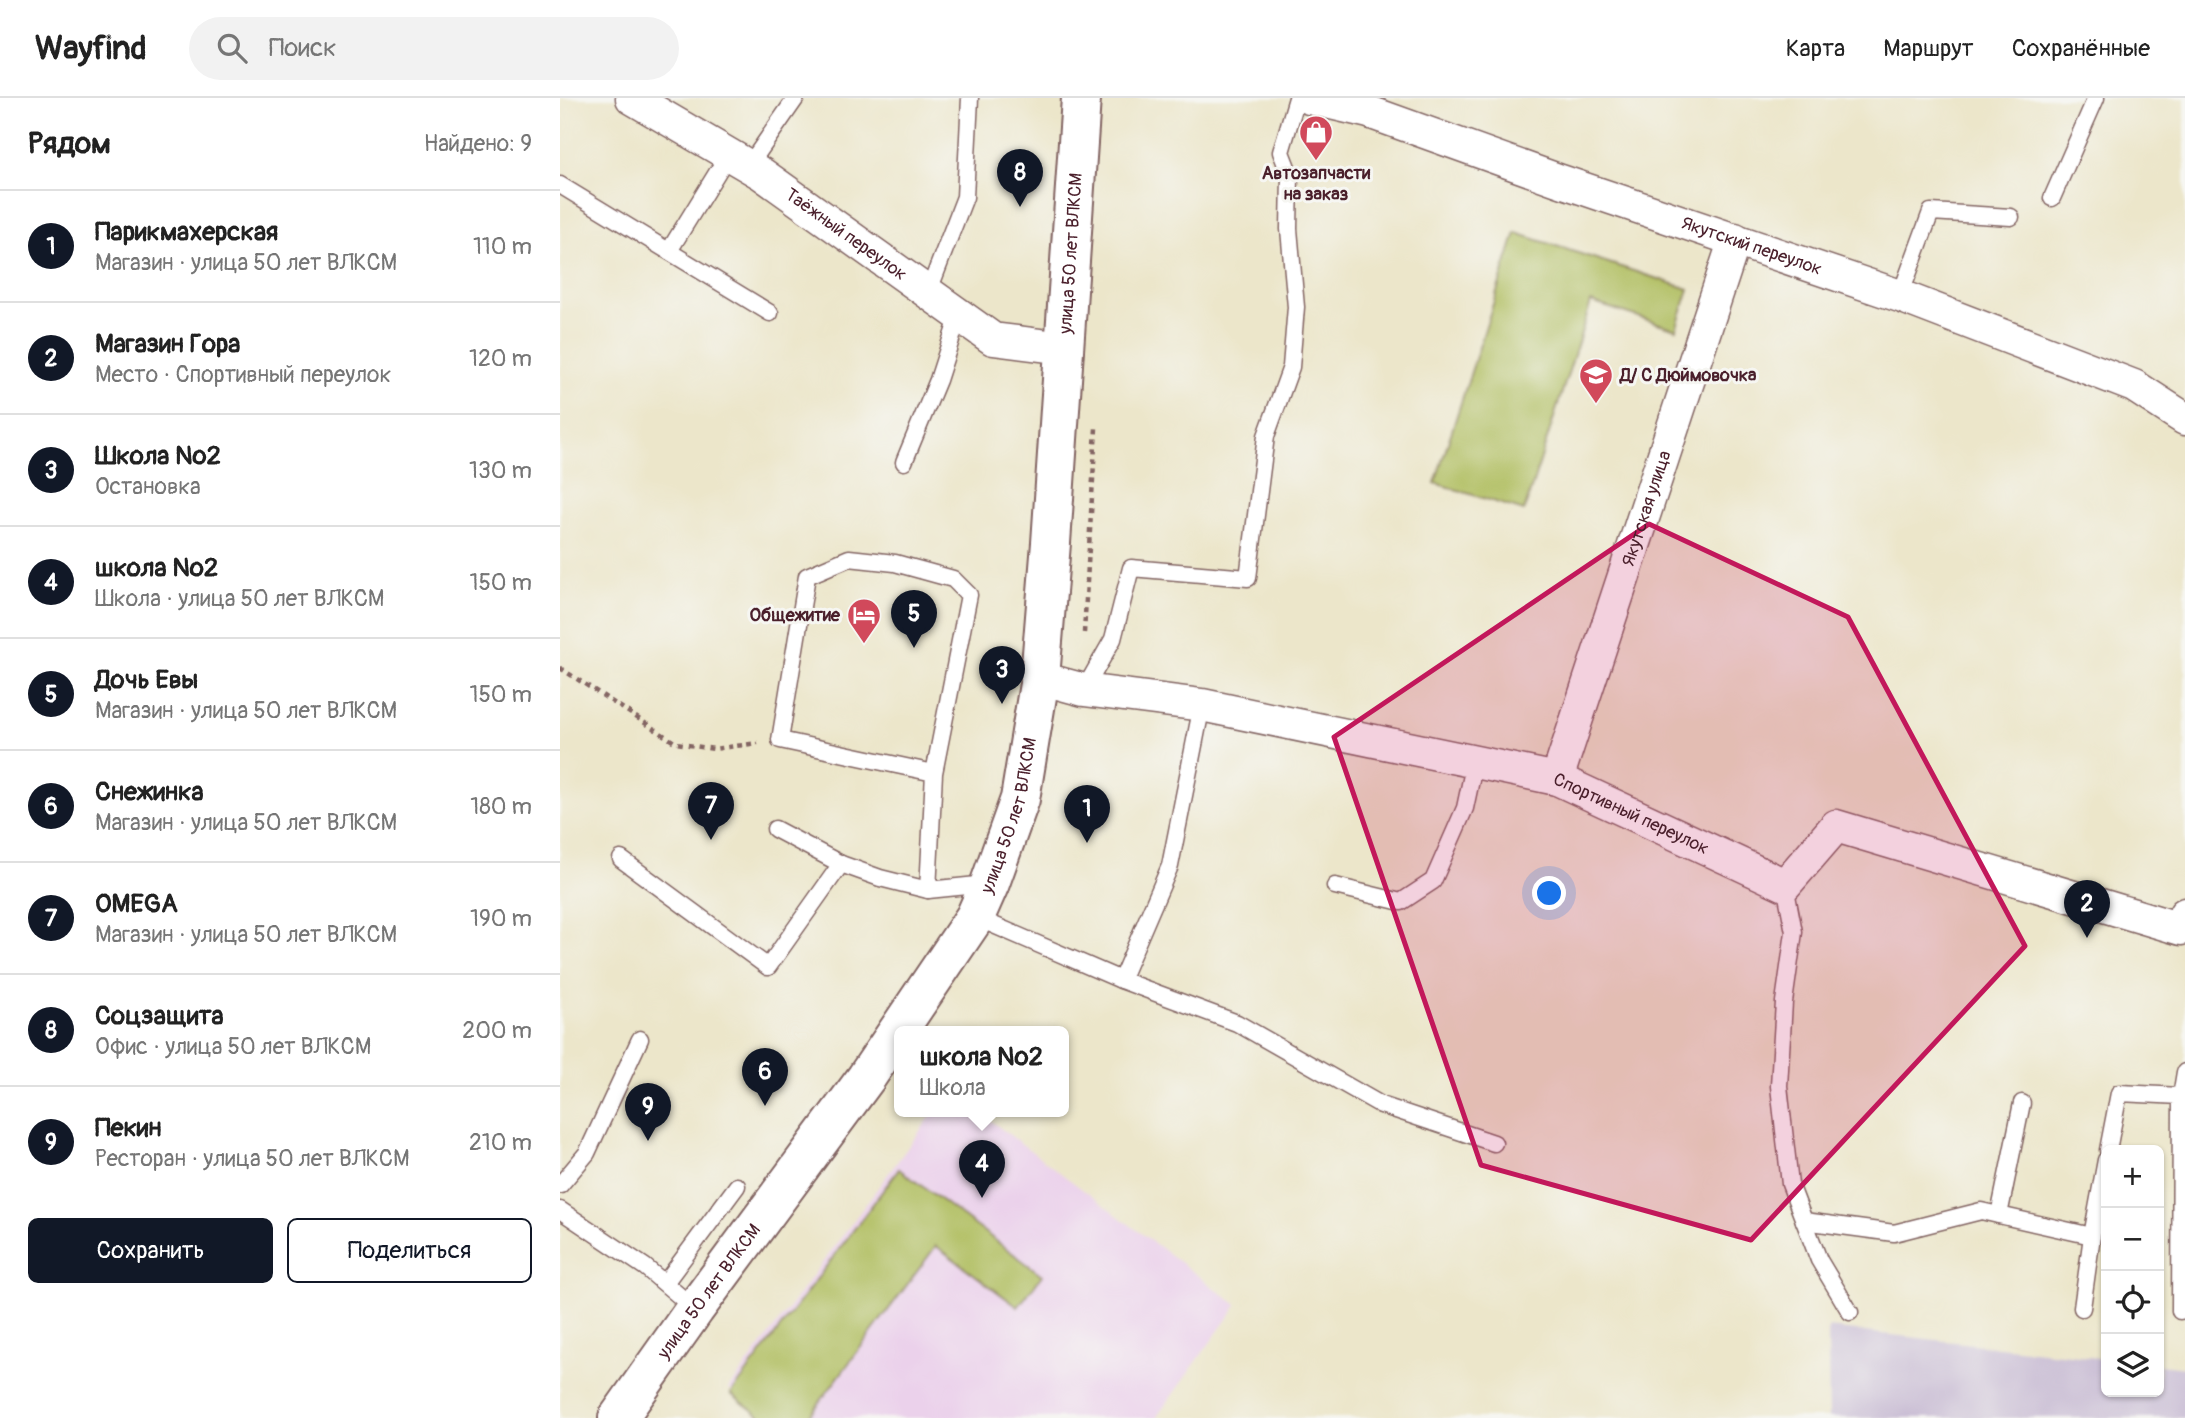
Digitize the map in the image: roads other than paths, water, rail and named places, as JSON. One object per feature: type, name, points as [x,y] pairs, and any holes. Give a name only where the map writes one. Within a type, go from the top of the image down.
[{"type":"main road","name":"улица 50 лет ВЛКСМ","points":[[900,1026],[982,900],[1020,799],[1040,678],[1081,98]]},
{"type":"main road","name":"улица 50 лет ВЛКСМ","points":[[618,1418],[866,1078],[894,1035]]},
{"type":"street","name":"Таёжный переулок","points":[[632,98],[738,161],[993,339],[1064,348]]},
{"type":"street","name":"Якутский переулок","points":[[1313,99],[1369,112],[1570,184],[1900,296],[2134,386],[2185,419]]},
{"type":"street","name":"Якутская улица","points":[[1557,779],[1735,239]]},
{"type":"street","name":"Спортивный переулок","points":[[1040,678],[1084,690],[1202,705],[1557,779],[1785,885]]},
{"type":"street","points":[[1785,885],[1836,826],[2183,921]]},
{"type":"lane","points":[[668,251],[738,161],[796,98]]},
{"type":"lane","points":[[928,293],[965,197],[970,98]]},
{"type":"lane","points":[[2052,198],[2096,98]]},
{"type":"lane","points":[[1084,690],[1114,639],[1131,568],[1248,578],[1266,436],[1291,367],[1296,307],[1289,229],[1290,175],[1281,152],[1313,99]]},
{"type":"lane","points":[[560,185],[770,313]]},
{"type":"lane","points":[[1900,296],[1931,212],[2011,217]]},
{"type":"lane","points":[[904,462],[938,380],[959,315]]},
{"type":"lane","points":[[928,890],[934,774],[969,595],[953,579],[895,563],[849,558],[807,576],[780,740],[934,774]]},
{"type":"lane","points":[[1121,979],[1170,866],[1202,705]]},
{"type":"lane","points":[[1335,886],[1401,902],[1433,881],[1465,808],[1475,761]]},
{"type":"lane","points":[[775,829],[841,864],[880,878],[982,900],[1121,979],[1237,1023],[1381,1105],[1494,1143]]},
{"type":"lane","points":[[621,859],[768,967],[841,864]]},
{"type":"lane","points":[[1785,885],[1794,932],[1784,1002],[1779,1086],[1790,1184],[1819,1260],[1850,1312]]},
{"type":"lane","points":[[560,1185],[587,1153],[640,1039]]},
{"type":"lane","points":[[2180,1311],[2181,1096],[2185,1072]]},
{"type":"lane","points":[[2109,1145],[2119,1093],[2181,1096]]},
{"type":"lane","points":[[1999,1215],[2022,1103]]},
{"type":"lane","points":[[665,1283],[737,1186]]},
{"type":"lane","points":[[2082,1308],[2101,1187]]},
{"type":"lane","points":[[560,1210],[645,1267],[695,1309]]},
{"type":"lane","points":[[1804,1222],[1894,1233],[1981,1211],[2092,1236]]},
{"type":"place","name":"Автозапчасти на заказ","points":[[1316,162]]},
{"type":"place","name":"Соцзащита","points":[[1020,207]]},
{"type":"place","name":"Д/ С Дюймовочка","points":[[1596,405]]},
{"type":"place","name":"Общежитие","points":[[864,645]]},
{"type":"place","name":"Дочь Евы","points":[[914,648]]},
{"type":"place","name":"Школа №2","points":[[1002,704]]},
{"type":"place","name":"OMEGA","points":[[711,840]]},
{"type":"place","name":"Парикмахерская","points":[[1087,843]]},
{"type":"place","name":"Магазин Гора","points":[[2087,938]]},
{"type":"place","name":"Снежинка","points":[[765,1106]]},
{"type":"place","name":"Пекин","points":[[648,1141]]},
{"type":"place","name":"школа №2","points":[[982,1198]]}]
